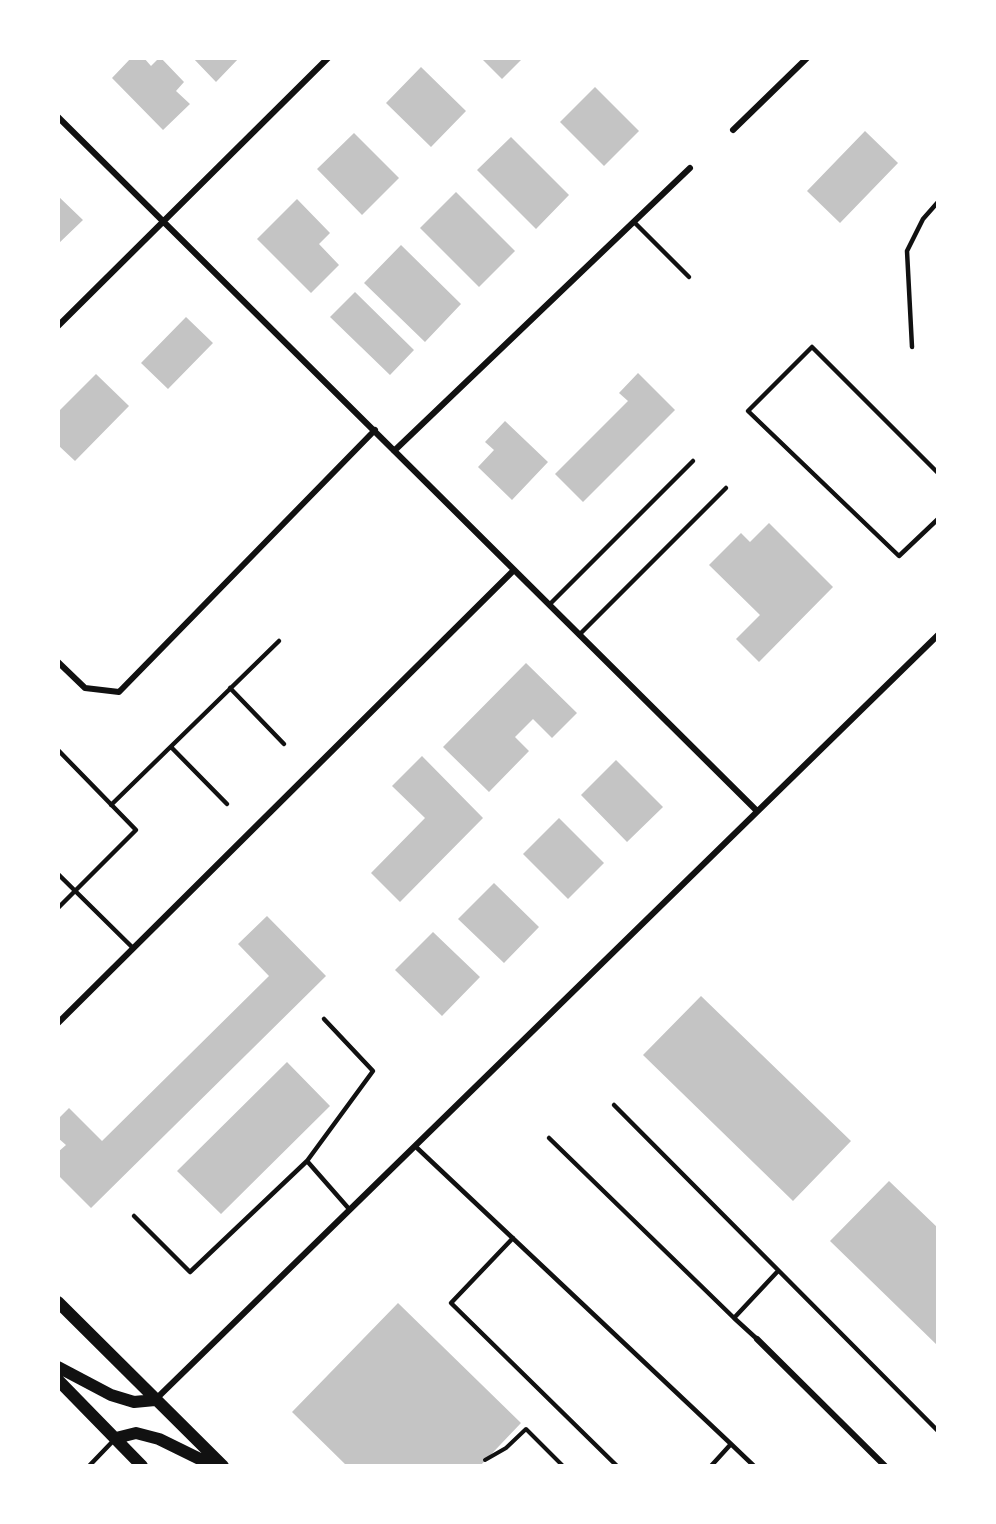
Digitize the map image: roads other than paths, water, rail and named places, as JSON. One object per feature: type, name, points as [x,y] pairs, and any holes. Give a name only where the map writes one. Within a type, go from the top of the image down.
[{"type":"main road","points":[[58,1302],[223,1466]]},
{"type":"main road","points":[[58,1367],[111,1395],[134,1402],[155,1400]]},
{"type":"main road","points":[[58,1380],[142,1466]]},
{"type":"main road","points":[[116,1438],[136,1433],[159,1439],[214,1466]]},
{"type":"street","points":[[58,326],[328,58]]},
{"type":"street","points":[[733,130],[807,58]]},
{"type":"street","points":[[58,117],[757,811]]},
{"type":"street","points":[[394,451],[690,168]]},
{"type":"street","points":[[58,662],[85,688],[119,692],[375,430]]},
{"type":"street","points":[[58,1023],[514,570]]},
{"type":"street","points":[[155,1400],[938,635]]},
{"type":"street","points":[[757,1340],[885,1466]]},
{"type":"lane","points":[[912,347],[907,251],[923,219],[938,202]]},
{"type":"lane","points":[[634,222],[688,277]]},
{"type":"lane","points":[[938,473],[812,347],[748,411],[899,556],[938,519]]},
{"type":"lane","points":[[549,605],[693,461]]},
{"type":"lane","points":[[579,635],[726,488]]},
{"type":"lane","points":[[111,805],[279,641]]},
{"type":"lane","points":[[230,688],[284,744]]},
{"type":"lane","points":[[171,747],[227,804]]},
{"type":"lane","points":[[58,750],[136,830],[58,908]]},
{"type":"lane","points":[[58,874],[133,948]]},
{"type":"lane","points":[[134,1216],[190,1272],[308,1161],[373,1071],[324,1019]]},
{"type":"lane","points":[[614,1105],[938,1431]]},
{"type":"lane","points":[[549,1138],[757,1340]]},
{"type":"lane","points":[[415,1146],[754,1466]]},
{"type":"lane","points":[[308,1161],[350,1210]]},
{"type":"lane","points":[[513,1238],[451,1304],[617,1466]]},
{"type":"lane","points":[[734,1318],[778,1271]]},
{"type":"lane","points":[[89,1466],[116,1438]]},
{"type":"lane","points":[[711,1466],[731,1444]]}]
